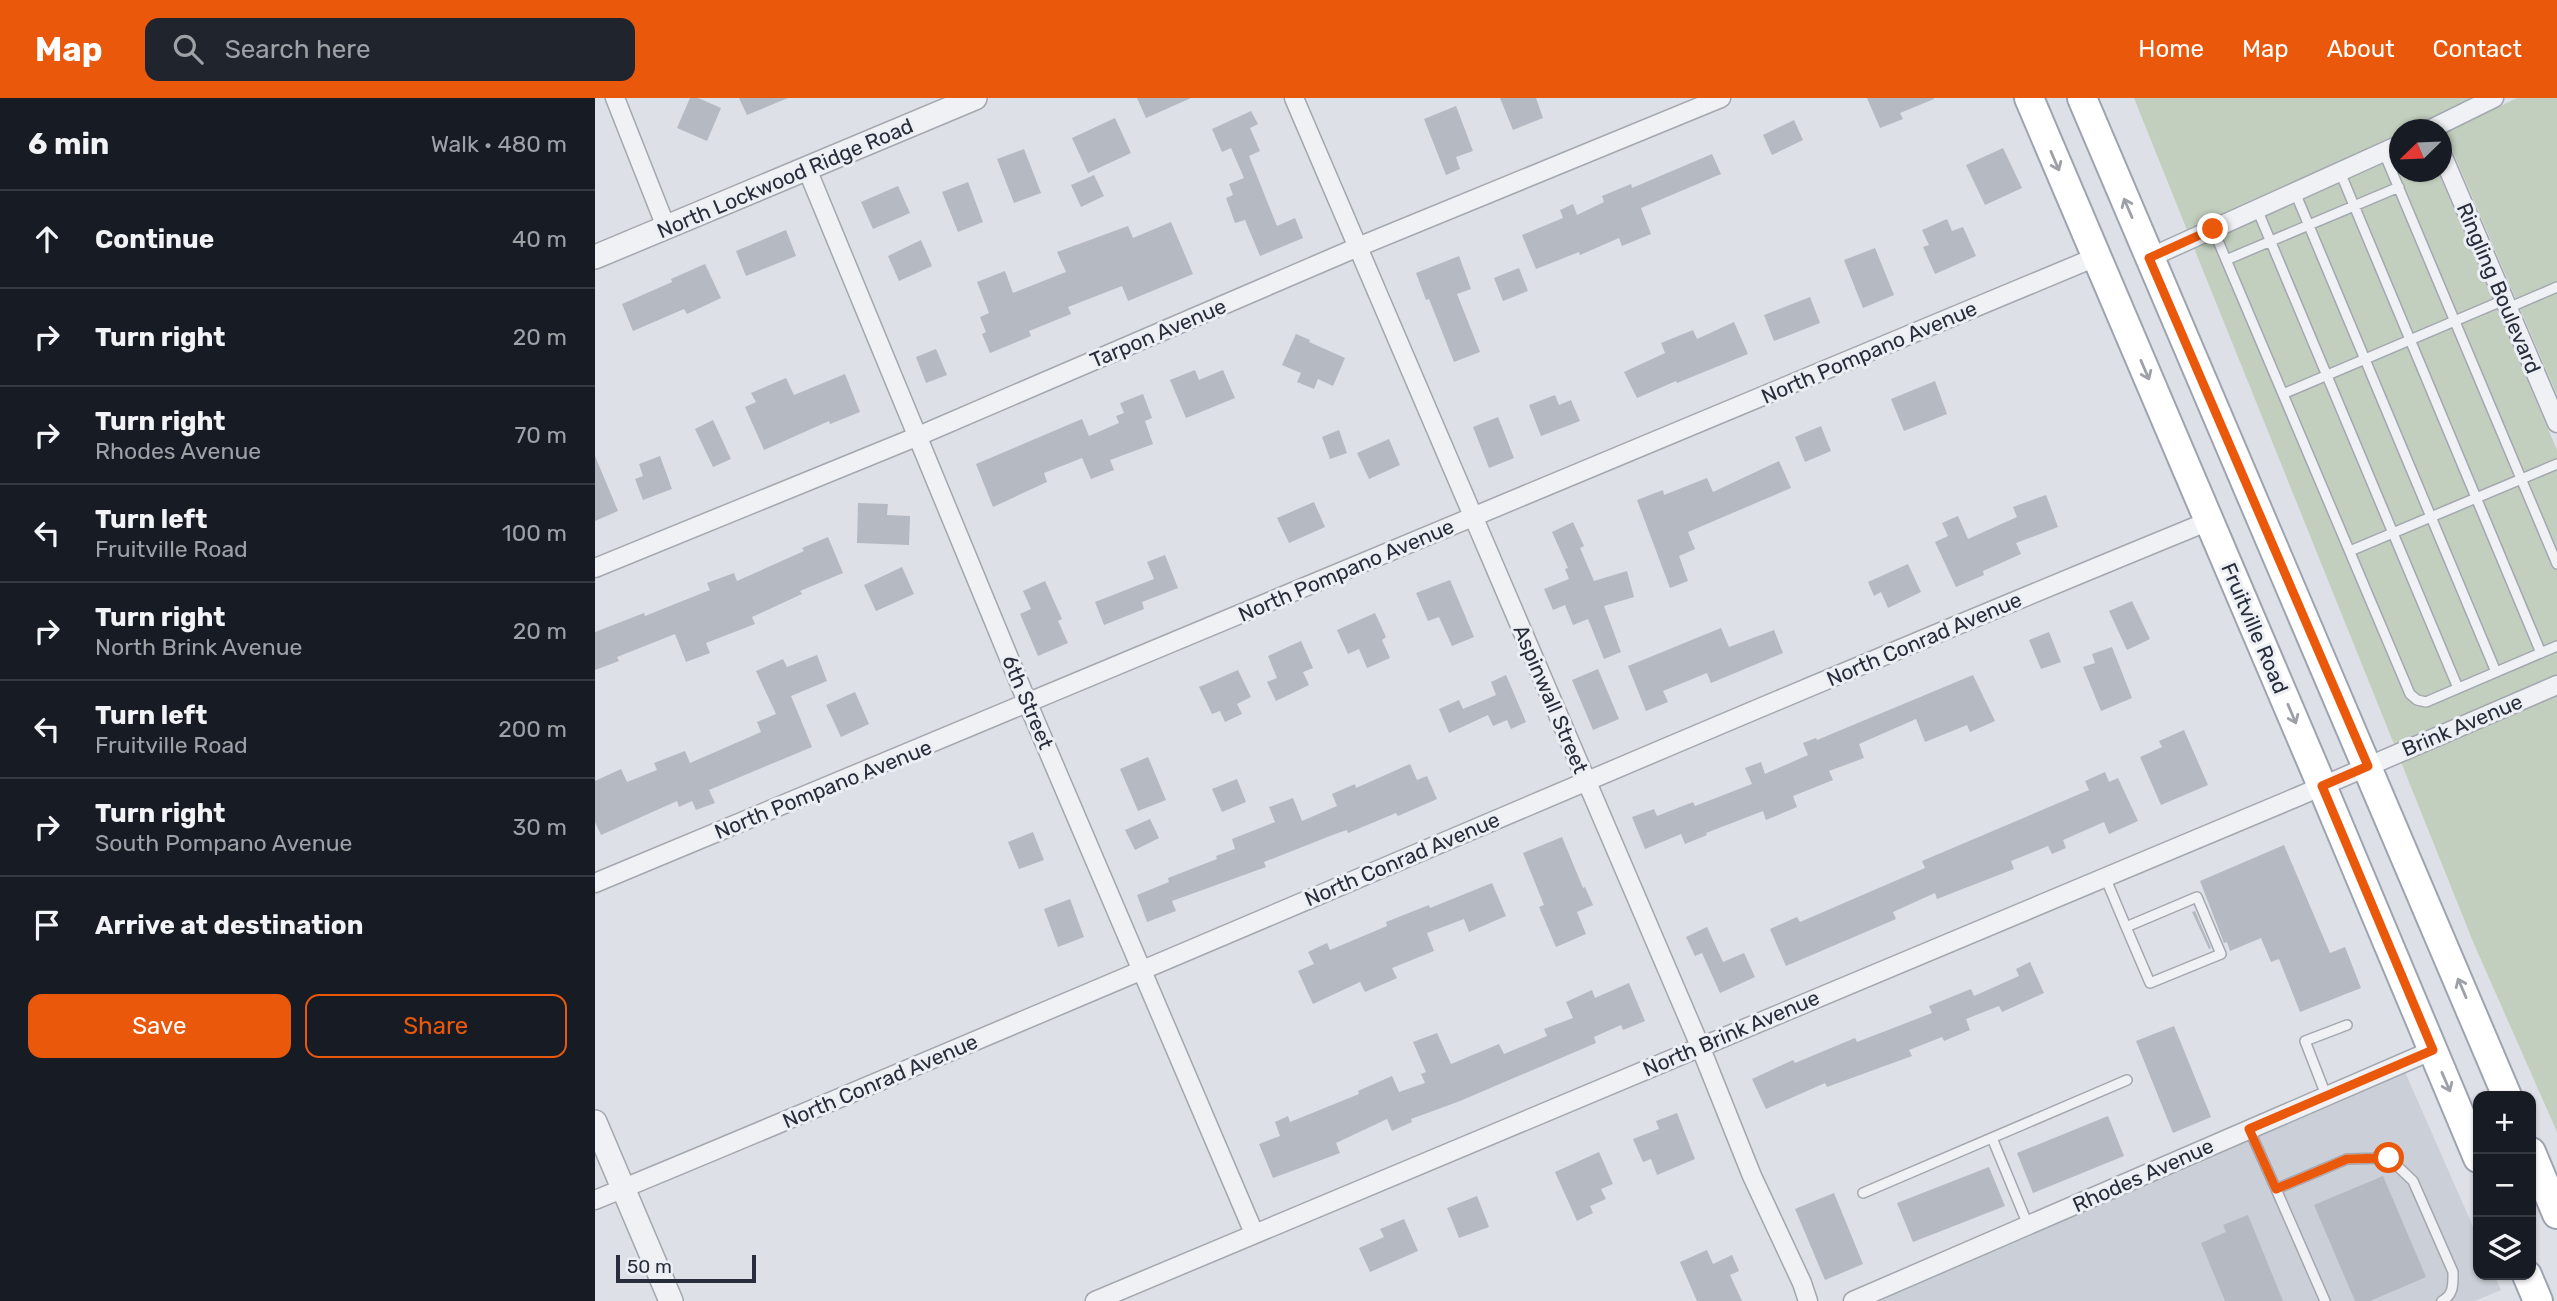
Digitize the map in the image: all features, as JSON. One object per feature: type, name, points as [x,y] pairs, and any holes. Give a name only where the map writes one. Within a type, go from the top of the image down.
[{"type":"main road","name":"Fruitville Road","points":[[2029,98],[2476,1154]]},
{"type":"main road","points":[[2082,98],[2505,1091]]},
{"type":"main road","points":[[2532,1154],[2557,1214]]},
{"type":"main road","points":[[2529,1280],[2538,1301]]},
{"type":"street","points":[[615,98],[666,228]]},
{"type":"street","name":"North Lockwood Ridge Road","points":[[595,257],[975,98]]},
{"type":"street","name":"Aspinwall Street","points":[[1294,98],[1700,1046],[1752,1176],[1808,1301]]},
{"type":"street","name":"Tarpon Avenue","points":[[595,568],[916,437],[1358,247],[1721,98]]},
{"type":"street","points":[[2451,119],[2494,98]]},
{"type":"street","points":[[2149,258],[2389,150]]},
{"type":"street","name":"6th Street","points":[[807,169],[1028,704],[1254,1233]]},
{"type":"street","name":"Ringling Boulevard","points":[[2452,178],[2557,423]]},
{"type":"street","name":"North Pompano Avenue","points":[[595,883],[2097,257]]},
{"type":"street","name":"North Conrad Avenue","points":[[595,1200],[1142,972],[1585,780],[2209,521]]},
{"type":"street","name":"Brink Avenue","points":[[2368,766],[2557,685]]},
{"type":"street","name":"North Brink Avenue","points":[[1095,1301],[2368,766]]},
{"type":"street","name":"Rhodes Avenue","points":[[1853,1301],[2433,1050]]},
{"type":"street","points":[[595,1122],[671,1301]]},
{"type":"lane","points":[[2340,172],[2541,653]]},
{"type":"lane","points":[[2398,182],[2557,564]]},
{"type":"lane","points":[[2226,260],[2399,187]]},
{"type":"lane","points":[[2294,191],[2495,672]]},
{"type":"lane","points":[[2257,209],[2458,688]]},
{"type":"lane","points":[[2213,229],[2410,694],[2417,700],[2426,702],[2557,646]]},
{"type":"lane","points":[[2283,394],[2455,321],[2557,287]]},
{"type":"lane","points":[[2350,551],[2557,464]]},
{"type":"lane","points":[[2105,877],[2126,927],[2150,983],[2221,954],[2197,897],[2126,927]]},
{"type":"lane","points":[[2326,1095],[2305,1041],[2347,1025]]},
{"type":"lane","points":[[1863,1193],[2127,1080]]},
{"type":"lane","points":[[2249,1129],[2325,1301]]},
{"type":"lane","points":[[1992,1138],[2028,1225]]},
{"type":"lane","points":[[2276,1189],[2347,1159],[2389,1158],[2413,1181],[2453,1272],[2453,1289],[2449,1298],[2442,1301]]},
{"type":"shaded area","points":[[2405,1072],[2473,1227],[2473,1280],[2496,1280],[2501,1290],[2475,1301],[1878,1301]]},
{"type":"green space","points":[[2134,98],[2471,98],[2428,119],[2389,119],[2389,140],[2187,230]]},
{"type":"green space","points":[[2517,98],[2557,98],[2557,395],[2452,149],[2452,130]]},
{"type":"green space","points":[[2389,160],[2389,182],[2442,182],[2557,450],[2557,675],[2394,744],[2194,248]]},
{"type":"green space","points":[[2557,696],[2557,1132],[2474,944],[2401,762]]},
{"type":"building","points":[[690,98],[698,98],[721,108],[707,141],[677,128]]},
{"type":"building","points":[[739,98],[788,98],[747,115]]},
{"type":"building","points":[[1137,98],[1191,98],[1146,118]]},
{"type":"building","points":[[1500,98],[1536,98],[1543,118],[1513,130]]},
{"type":"building","points":[[1867,98],[1934,99],[1900,113],[1903,119],[1880,128]]},
{"type":"building","points":[[1456,106],[1473,151],[1456,157],[1460,169],[1446,175],[1424,119]]},
{"type":"building","points":[[1251,111],[1258,124],[1250,128],[1260,151],[1249,156],[1277,226],[1295,218],[1303,238],[1260,256],[1245,220],[1235,223],[1226,198],[1233,195],[1229,184],[1244,178],[1231,148],[1222,152],[1212,129]]},
{"type":"building","points":[[1115,118],[1131,153],[1088,173],[1072,138]]},
{"type":"building","points":[[1794,120],[1803,140],[1772,155],[1763,135]]},
{"type":"building","points":[[2003,148],[2022,188],[1985,205],[1966,165]]},
{"type":"building","points":[[1024,149],[1041,193],[1014,203],[997,159]]},
{"type":"building","points":[[1712,154],[1721,174],[1641,208],[1651,234],[1622,246],[1619,238],[1580,255],[1579,252],[1536,269],[1522,235],[1563,218],[1560,210],[1573,204],[1577,215],[1604,202],[1602,196],[1631,184],[1632,188]]},
{"type":"building","points":[[1094,175],[1104,196],[1081,207],[1071,185]]},
{"type":"building","points":[[968,182],[983,222],[958,232],[942,192]]},
{"type":"building","points":[[898,186],[910,213],[873,229],[861,202]]},
{"type":"building","points":[[1947,219],[1952,231],[1963,227],[1976,256],[1935,274],[1923,247],[1929,245],[1922,230]]},
{"type":"building","points":[[1171,222],[1193,274],[1128,301],[1122,286],[1068,307],[1071,314],[1029,331],[1031,336],[990,353],[982,334],[986,332],[980,317],[989,313],[977,282],[1005,271],[1013,293],[1066,272],[1057,252],[1128,226],[1133,238]]},
{"type":"building","points":[[786,230],[796,256],[746,276],[736,251]]},
{"type":"building","points":[[921,240],[932,266],[899,281],[888,256]]},
{"type":"building","points":[[1875,248],[1894,295],[1863,308],[1844,260]]},
{"type":"building","points":[[1459,256],[1471,289],[1457,294],[1480,352],[1454,362],[1416,273]]},
{"type":"building","points":[[705,264],[721,298],[687,314],[684,309],[633,331],[622,304]]},
{"type":"building","points":[[1519,268],[1528,291],[1503,301],[1494,278]]},
{"type":"building","points":[[1810,297],[1820,323],[1774,341],[1764,315]]},
{"type":"building","points":[[1734,322],[1748,354],[1637,398],[1624,372],[1665,353],[1661,343],[1693,330],[1697,339]]},
{"type":"building","points":[[1296,334],[1345,358],[1333,386],[1318,379],[1314,389],[1297,382],[1301,373],[1282,365]]},
{"type":"building","points":[[936,349],[947,375],[926,383],[916,357]]},
{"type":"building","points":[[1195,370],[1199,380],[1223,370],[1235,398],[1186,418],[1170,380]]},
{"type":"building","points":[[845,374],[860,412],[830,424],[829,421],[764,450],[745,407],[756,402],[751,393],[786,378],[794,395]]},
{"type":"building","points":[[1935,381],[1947,414],[1904,431],[1891,399]]},
{"type":"building","points":[[1143,394],[1152,418],[1145,421],[1153,444],[1110,460],[1114,470],[1091,479],[1082,458],[1044,473],[1047,482],[993,507],[976,464],[1082,419],[1089,436],[1119,423],[1116,416],[1124,413],[1120,403]]},
{"type":"building","points":[[1555,395],[1559,405],[1571,400],[1580,421],[1541,436],[1529,405]]},
{"type":"building","points":[[1498,417],[1514,458],[1489,468],[1473,427]]},
{"type":"building","points":[[713,420],[731,459],[713,467],[695,429]]},
{"type":"building","points":[[1821,426],[1831,451],[1805,462],[1795,437]]},
{"type":"building","points":[[1339,430],[1347,453],[1330,459],[1322,437]]},
{"type":"building","points":[[1389,439],[1400,465],[1369,479],[1357,453]]},
{"type":"building","points":[[595,456],[618,511],[595,521]]},
{"type":"building","points":[[660,456],[672,489],[643,500],[635,479],[643,476],[639,464]]},
{"type":"building","points":[[1779,461],[1791,488],[1688,532],[1695,549],[1679,556],[1688,581],[1670,588],[1637,500],[1663,490],[1664,495],[1707,478],[1713,492]]},
{"type":"building","points":[[2046,495],[2058,527],[2016,543],[2021,554],[1956,587],[1935,542],[1948,536],[1942,523],[1958,516],[1968,539],[2017,517],[2013,507]]},
{"type":"building","points":[[1314,502],[1325,527],[1289,543],[1277,518]]},
{"type":"building","points":[[858,503],[888,504],[887,515],[910,516],[909,545],[857,543]]},
{"type":"building","points":[[1573,522],[1584,546],[1580,548],[1594,581],[1627,571],[1634,597],[1604,606],[1621,652],[1604,659],[1588,619],[1573,625],[1565,605],[1553,610],[1544,589],[1569,579],[1565,569],[1568,568],[1552,532]]},
{"type":"building","points":[[828,537],[843,573],[800,591],[802,594],[752,617],[755,624],[706,643],[710,653],[686,662],[675,634],[617,657],[619,661],[595,670],[595,632],[644,613],[645,616],[710,590],[707,583],[734,573],[737,581],[804,551],[802,548]]},
{"type":"building","points":[[1165,555],[1178,588],[1142,602],[1144,609],[1104,625],[1095,602],[1154,579],[1147,562]]},
{"type":"building","points":[[1908,564],[1921,592],[1888,608],[1881,592],[1874,596],[1868,582]]},
{"type":"building","points":[[902,567],[914,594],[876,611],[864,585]]},
{"type":"building","points":[[1450,580],[1474,637],[1452,646],[1439,617],[1428,621],[1416,593]]},
{"type":"building","points":[[1045,581],[1062,619],[1058,621],[1068,643],[1038,656],[1020,614],[1031,609],[1023,591]]},
{"type":"building","points":[[2132,601],[2150,639],[2127,650],[2109,611]]},
{"type":"building","points":[[1375,613],[1386,637],[1382,640],[1390,658],[1367,668],[1359,649],[1348,654],[1337,630]]},
{"type":"building","points":[[1721,628],[1729,647],[1774,630],[1783,653],[1711,683],[1707,673],[1663,691],[1668,702],[1646,711],[1628,666]]},
{"type":"building","points":[[2049,632],[2061,662],[2041,669],[2029,640]]},
{"type":"building","points":[[1301,641],[1313,668],[1303,672],[1309,685],[1276,701],[1267,682],[1277,678],[1268,656]]},
{"type":"building","points":[[2112,647],[2132,698],[2101,711],[2083,667],[2095,663],[2092,654]]},
{"type":"building","points":[[817,655],[827,681],[791,696],[812,747],[709,790],[715,803],[696,810],[692,801],[679,807],[677,801],[601,835],[595,822],[595,781],[621,769],[627,782],[657,770],[654,763],[685,751],[690,763],[761,732],[757,722],[776,714],[756,671],[783,659],[787,667]]},
{"type":"building","points":[[1598,669],[1619,719],[1593,730],[1572,680]]},
{"type":"building","points":[[1238,670],[1251,697],[1237,704],[1242,714],[1225,722],[1220,711],[1212,714],[1199,687]]},
{"type":"building","points":[[1506,675],[1526,722],[1511,729],[1507,720],[1493,726],[1488,715],[1449,733],[1439,709],[1459,700],[1463,709],[1496,695],[1491,682]]},
{"type":"building","points":[[1973,675],[1995,721],[1970,732],[1967,725],[1925,742],[1916,719],[1859,744],[1864,758],[1829,771],[1833,780],[1793,796],[1797,807],[1766,820],[1763,811],[1685,844],[1681,834],[1645,849],[1632,817],[1654,809],[1657,816],[1693,802],[1695,806],[1752,784],[1745,768],[1761,762],[1765,774],[1808,755],[1803,743],[1816,738],[1817,740]]},
{"type":"building","points":[[855,692],[869,724],[841,737],[826,705]]},
{"type":"building","points":[[2184,730],[2208,785],[2161,805],[2140,757],[2162,747],[2159,741]]},
{"type":"building","points":[[1148,757],[1166,800],[1138,811],[1120,769]]},
{"type":"building","points":[[1410,764],[1417,780],[1427,776],[1437,799],[1398,816],[1396,813],[1348,833],[1347,830],[1335,834],[1264,862],[1266,867],[1172,901],[1176,911],[1147,922],[1137,895],[1169,882],[1168,878],[1235,849],[1232,839],[1275,822],[1269,807],[1293,798],[1302,821],[1337,806],[1332,794],[1355,784],[1356,788]]},
{"type":"building","points":[[2105,772],[2109,782],[2118,778],[2138,821],[2109,834],[2104,822],[2063,840],[2066,848],[2052,854],[2048,846],[2011,861],[2014,869],[1937,899],[1935,893],[1893,912],[1896,919],[1786,966],[1770,929],[1797,917],[1800,922],[1925,868],[1922,861],[2089,790],[2085,781]]},
{"type":"building","points":[[1237,779],[1246,802],[1222,812],[1212,789]]},
{"type":"building","points":[[1150,819],[1159,838],[1135,850],[1125,830]]},
{"type":"building","points":[[1033,832],[1044,860],[1019,869],[1008,842]]},
{"type":"building","points":[[1562,837],[1593,905],[1577,912],[1586,934],[1556,947],[1539,907],[1544,905],[1523,853]]},
{"type":"building","points":[[2284,845],[2330,953],[2345,947],[2361,988],[2300,1012],[2279,959],[2271,962],[2261,938],[2230,951],[2227,942],[2224,943],[2200,881]]},
{"type":"building","points":[[1492,883],[1506,916],[1469,932],[1464,919],[1427,933],[1434,951],[1392,968],[1397,978],[1365,992],[1360,982],[1313,1004],[1298,971],[1314,964],[1308,952],[1327,943],[1330,950],[1387,926],[1386,922]]},
{"type":"building","points":[[1070,899],[1084,937],[1058,947],[1044,909]]},
{"type":"building","points":[[2195,911],[2211,948],[2209,949],[2192,912]]},
{"type":"building","points":[[1707,927],[1723,962],[1744,953],[1755,977],[1720,993],[1702,953],[1695,956],[1686,937]]},
{"type":"building","points":[[2030,962],[2044,993],[2002,1012],[1999,1006],[1966,1019],[1970,1030],[1944,1041],[1942,1037],[1909,1050],[1912,1056],[1827,1087],[1825,1083],[1766,1109],[1752,1079],[1793,1060],[1795,1063],[1855,1038],[1857,1042],[1932,1013],[1929,1006],[1971,989],[1974,996],[2019,976],[2016,969]]},
{"type":"building","points":[[1629,983],[1645,1021],[1623,1030],[1621,1025],[1594,1037],[1596,1043],[1411,1119],[1412,1122],[1392,1131],[1387,1119],[1336,1143],[1340,1153],[1273,1178],[1259,1144],[1280,1136],[1275,1122],[1288,1116],[1290,1122],[1359,1094],[1358,1091],[1392,1076],[1399,1092],[1425,1083],[1421,1074],[1426,1072],[1413,1042],[1437,1033],[1451,1064],[1499,1044],[1504,1054],[1547,1036],[1544,1029],[1573,1018],[1566,1002],[1592,990],[1595,998]]},
{"type":"building","points":[[2174,1026],[2211,1117],[2173,1133],[2136,1041]]},
{"type":"building","points":[[1677,1113],[1695,1159],[1657,1175],[1651,1159],[1643,1162],[1633,1139],[1659,1129],[1656,1121]]},
{"type":"building","points":[[2108,1116],[2124,1156],[2033,1193],[2017,1153]]},
{"type":"building","points":[[1599,1152],[1613,1184],[1601,1189],[1606,1199],[1590,1206],[1593,1213],[1577,1221],[1555,1172]]},
{"type":"building","points":[[1989,1167],[2005,1206],[1913,1242],[1897,1203]]},
{"type":"building","points":[[2383,1176],[2426,1277],[2370,1301],[2355,1301],[2314,1205]]},
{"type":"building","points":[[1834,1193],[1863,1264],[1825,1280],[1795,1209]]},
{"type":"building","points":[[1477,1196],[1489,1227],[1459,1238],[1447,1208]]},
{"type":"building","points":[[2248,1215],[2283,1301],[2225,1301],[2201,1243],[2226,1232],[2223,1225]]},
{"type":"building","points":[[1404,1219],[1418,1251],[1370,1272],[1359,1248],[1384,1237],[1380,1229]]},
{"type":"building","points":[[1707,1250],[1713,1264],[1732,1255],[1739,1271],[1730,1275],[1742,1301],[1697,1301],[1680,1262]]},
{"type":"route","points":[[2213,229],[2149,258],[2368,766],[2322,786],[2433,1050],[2249,1129],[2276,1189],[2347,1159],[2389,1158]]}]
